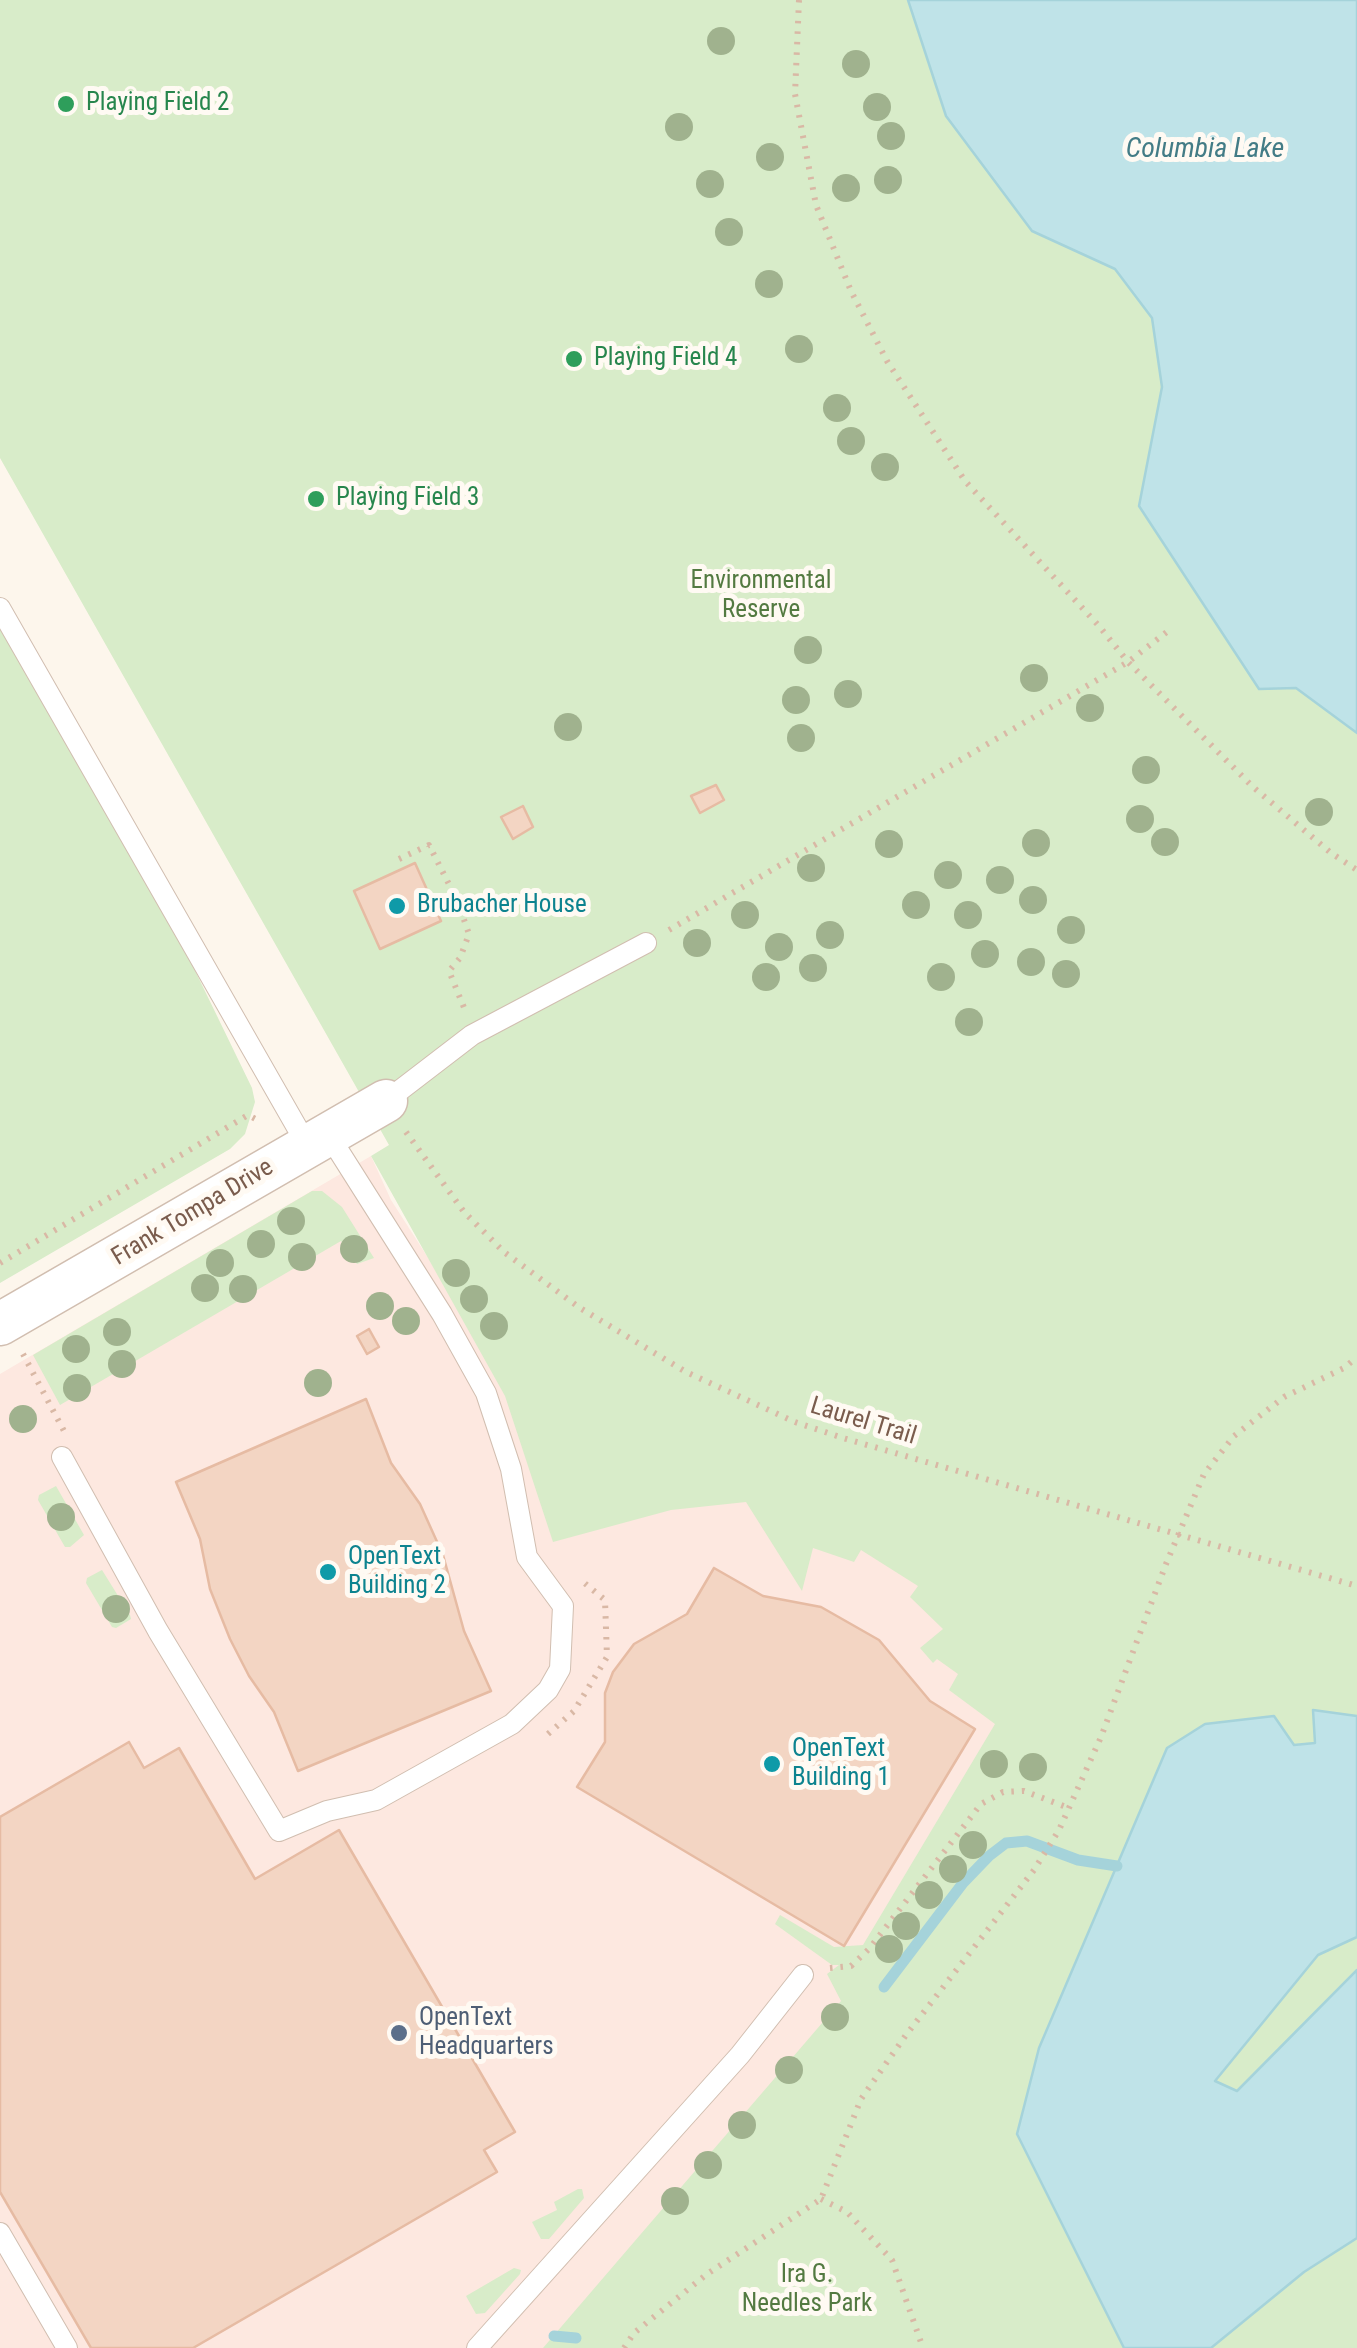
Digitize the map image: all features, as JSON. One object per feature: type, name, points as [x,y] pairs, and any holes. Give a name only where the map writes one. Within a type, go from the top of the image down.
[{"type":"street","name":"Frank Tompa Drive","points":[[12,1339],[317,1139],[386,1101]]},
{"type":"lane","points":[[0,608],[317,1139],[442,1314],[486,1393],[511,1469],[527,1558],[563,1606],[560,1668],[548,1690],[512,1724],[376,1800],[327,1811],[279,1831],[158,1631],[62,1457]]},
{"type":"lane","points":[[386,1101],[472,1036],[646,942]]},
{"type":"lane","points":[[478,2348],[740,2055],[810,1967]]},
{"type":"lane","points":[[0,2233],[67,2348]]},
{"type":"path","points":[[799,0],[795,94],[816,204],[851,291],[887,361],[964,481],[1128,662],[1253,787],[1357,870]]},
{"type":"path","points":[[646,942],[1128,662],[1168,630]]},
{"type":"path","points":[[398,859],[430,845],[457,900],[469,934],[460,958],[448,971],[472,1036]]},
{"type":"path","name":"Laurel Trail","points":[[386,1101],[430,1170],[504,1252],[580,1308],[659,1357],[739,1397],[843,1438],[1357,1586]]},
{"type":"path","points":[[0,1263],[248,1115],[317,1139]]},
{"type":"path","points":[[12,1339],[66,1434]]},
{"type":"path","points":[[624,2348],[634,2333],[707,2274],[821,2199],[862,2099],[1060,1830],[1108,1720],[1204,1474],[1234,1436],[1284,1397],[1344,1368],[1357,1357]]},
{"type":"path","points":[[810,1967],[851,1966],[869,1949],[981,1804],[1003,1792],[1024,1791],[1069,1808]]},
{"type":"path","points":[[821,2199],[847,2212],[892,2260],[923,2348]]},
{"type":"shaded area","name":"OpenText Headquarters","points":[[371,1156],[391,1200],[457,1303],[1028,1529],[1048,1777],[577,2348],[0,2348],[0,1374]]},
{"type":"green space","name":"Environmental Reserve","points":[[0,0],[1357,0],[1357,2348],[543,2348],[841,2001],[827,1974],[839,1965],[832,1965],[775,1924],[780,1915],[834,1947],[863,1945],[995,1724],[949,1690],[958,1674],[937,1659],[933,1663],[920,1648],[943,1629],[910,1597],[918,1586],[861,1550],[854,1562],[813,1548],[802,1591],[746,1502],[671,1510],[553,1542],[505,1396],[371,1156],[389,1145],[0,458]]},
{"type":"green space","points":[[0,628],[186,952],[252,1088],[255,1102],[245,1134],[230,1149],[0,1283]]},
{"type":"green space","points":[[312,1191],[322,1191],[342,1207],[374,1258],[357,1264],[341,1241],[60,1405],[33,1355]]},
{"type":"green space","points":[[56,1486],[84,1535],[70,1547],[65,1547],[38,1500],[39,1495]]},
{"type":"green space","points":[[102,1570],[131,1619],[116,1628],[86,1583],[87,1578]]},
{"type":"green space","points":[[582,2189],[584,2198],[549,2239],[541,2239],[532,2222],[557,2210],[554,2202]]},
{"type":"green space","points":[[514,2268],[521,2270],[520,2274],[485,2313],[476,2314],[466,2296]]},
{"type":"water","name":"Columbia Lake","points":[[908,0],[1357,0],[1357,733],[1296,688],[1259,689],[1139,506],[1162,387],[1152,318],[1115,269],[1032,231],[946,116]]},
{"type":"water","points":[[1313,1710],[1357,1716],[1357,1937],[1318,1955],[1215,2081],[1237,2091],[1357,1970],[1357,2238],[1304,2272],[1211,2348],[1124,2348],[1017,2134],[1039,2048],[1167,1748],[1205,1724],[1274,1716],[1294,1745],[1315,1743]]},
{"type":"building","points":[[716,785],[724,800],[700,813],[691,796]]},
{"type":"building","points":[[523,806],[533,827],[513,839],[501,817]]},
{"type":"building","name":"Brubacher House","points":[[415,863],[441,921],[380,949],[354,891]]},
{"type":"building","points":[[369,1329],[379,1347],[367,1354],[357,1336]]},
{"type":"building","name":"OpenText Building 2","points":[[366,1399],[391,1463],[420,1504],[443,1555],[464,1631],[491,1691],[298,1771],[274,1712],[230,1639],[210,1589],[200,1539],[176,1482]]},
{"type":"building","name":"OpenText Building 1","points":[[714,1568],[763,1596],[821,1607],[879,1640],[930,1701],[975,1729],[844,1946],[577,1787],[605,1742],[605,1693],[613,1672],[634,1644],[687,1614]]},
{"type":"building","points":[[129,1742],[144,1768],[179,1748],[255,1879],[339,1830],[515,2132],[484,2150],[497,2172],[193,2348],[91,2348],[0,2192],[0,1817]]},
{"type":"waterway","points":[[884,1987],[963,1883],[1006,1843],[1027,1841],[1078,1860],[1117,1866]]},
{"type":"waterway","points":[[554,2336],[576,2338]]},
{"type":"place","name":"Playing Field 2","points":[[66,104]]},
{"type":"place","name":"Playing Field 4","points":[[574,359]]},
{"type":"place","name":"Playing Field 3","points":[[316,499]]},
{"type":"place","name":"Brubacher House","points":[[397,906]]},
{"type":"place","name":"OpenText Building 2","points":[[328,1572]]},
{"type":"place","name":"OpenText Building 1","points":[[772,1764]]},
{"type":"place","name":"OpenText Headquarters","points":[[399,2033]]},
{"type":"park label","name":"Ira G. Needles Park","points":[[807,2290]]}]
